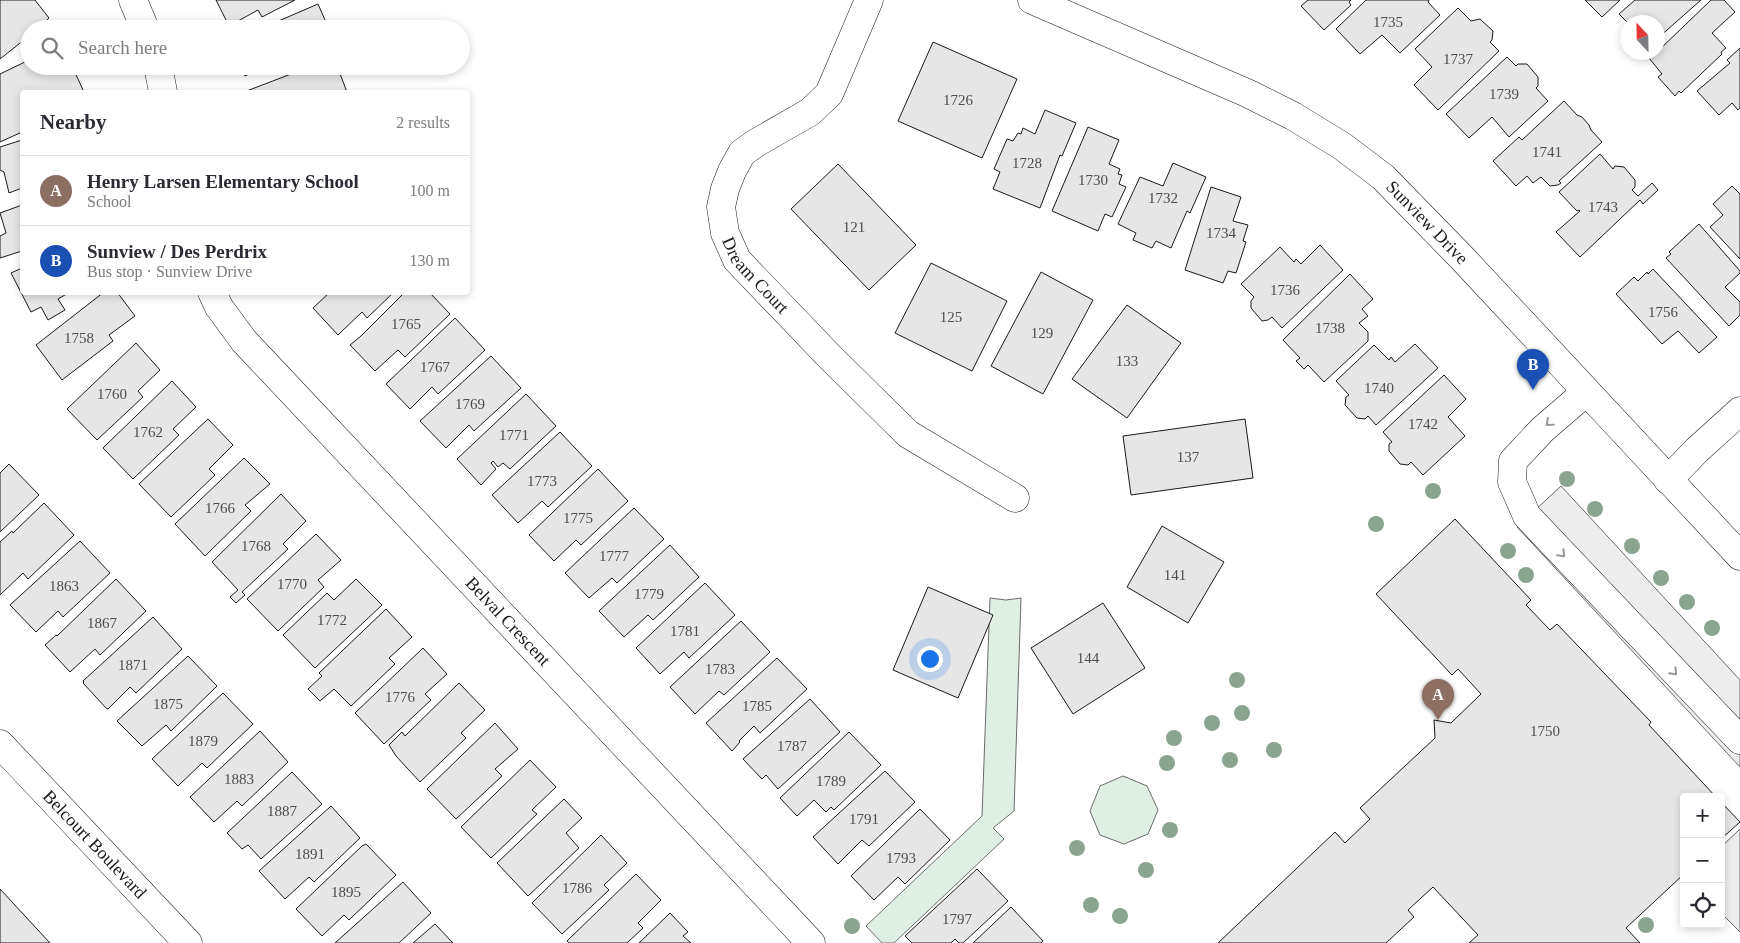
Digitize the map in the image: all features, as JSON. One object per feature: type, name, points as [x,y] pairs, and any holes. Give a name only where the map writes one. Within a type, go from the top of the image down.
[{"type":"street","points":[[133,0],[141,20]]},
{"type":"street","name":"Dream Court","points":[[869,0],[829,94],[810,112],[742,153],[724,189],[721,207],[725,234],[737,260],[829,356],[908,434],[1015,498]]},
{"type":"street","name":"Sunview Drive","points":[[1032,0],[1247,93],[1293,116],[1342,146],[1383,177],[1470,267],[1740,556]]},
{"type":"street","points":[[160,75],[163,90]]},
{"type":"street","name":"Belval Crescent","points":[[213,295],[219,307],[244,341],[811,943]]},
{"type":"street","points":[[1586,392],[1542,430],[1513,462],[1512,482],[1527,516],[1740,740]]},
{"type":"street","points":[[1668,480],[1740,410]]},
{"type":"street","name":"Belcourt Boulevard","points":[[0,744],[188,943]]},
{"type":"green space","points":[[990,598],[1006,600],[1021,598],[1014,811],[993,828],[1004,839],[894,943],[882,943],[866,926],[982,816]]},
{"type":"green space","points":[[1123,776],[1147,786],[1158,810],[1148,834],[1124,844],[1100,835],[1090,811],[1100,786]]},
{"type":"shaded area","points":[[1561,486],[1740,680],[1740,767],[1517,527]]},
{"type":"shaded area","points":[[1740,829],[1740,932],[1725,917],[1725,843]]},
{"type":"building","points":[[0,0],[35,0],[49,18],[47,20],[20,20],[20,43],[0,59]]},
{"type":"building","points":[[216,0],[295,0],[262,17],[258,10],[240,20],[226,20]]},
{"type":"building","points":[[1308,0],[1351,0],[1349,2],[1351,5],[1324,30],[1301,6]]},
{"type":"building","points":[[1366,0],[1429,0],[1428,2],[1440,15],[1400,53],[1382,35],[1360,54],[1336,29]]},
{"type":"building","points":[[1585,0],[1620,0],[1602,17]]},
{"type":"building","points":[[1635,0],[1701,0],[1665,32],[1665,15],[1619,14]]},
{"type":"building","points":[[1711,0],[1724,0],[1735,12],[1712,33],[1726,48],[1721,52],[1722,54],[1681,93],[1679,91],[1675,96],[1658,77],[1662,74],[1651,60],[1665,60],[1665,44]]},
{"type":"building","points":[[318,4],[325,20],[281,20]]},
{"type":"building","points":[[1458,8],[1471,21],[1480,19],[1493,31],[1490,42],[1499,51],[1438,110],[1414,85],[1432,67],[1415,49]]},
{"type":"building","points":[[933,42],[1017,79],[982,158],[898,121]]},
{"type":"building","points":[[1740,48],[1740,108],[1738,110],[1732,103],[1719,115],[1697,91],[1730,63],[1727,60]]},
{"type":"building","points":[[1507,57],[1516,66],[1518,64],[1527,64],[1538,77],[1538,86],[1536,88],[1548,101],[1509,137],[1492,117],[1469,138],[1446,114]]},
{"type":"building","points":[[20,64],[20,75],[76,75],[83,90],[20,90],[20,133],[0,142],[0,74]]},
{"type":"building","points":[[288,75],[340,75],[346,90],[249,90]]},
{"type":"building","points":[[1564,101],[1577,115],[1582,117],[1602,142],[1559,181],[1561,183],[1558,185],[1550,186],[1541,177],[1533,183],[1527,176],[1516,186],[1493,161],[1519,137],[1522,140]]},
{"type":"building","points":[[1045,110],[1076,123],[1062,156],[1060,155],[1040,208],[993,189],[1000,172],[994,169],[1007,139],[1013,141],[1018,133],[1021,134],[1023,128],[1035,134]]},
{"type":"building","points":[[1088,127],[1119,140],[1109,164],[1120,169],[1118,174],[1122,175],[1119,184],[1126,187],[1112,217],[1105,214],[1098,231],[1052,211]]},
{"type":"building","points":[[20,141],[20,189],[9,193],[4,172],[0,170],[0,147]]},
{"type":"building","points":[[1600,154],[1613,169],[1615,166],[1624,167],[1635,180],[1635,187],[1632,190],[1638,196],[1652,183],[1658,190],[1643,204],[1640,200],[1580,257],[1556,232],[1580,211],[1577,211],[1559,192]]},
{"type":"building","points":[[1173,163],[1206,177],[1190,213],[1187,211],[1171,248],[1156,241],[1152,248],[1133,240],[1136,233],[1118,224],[1140,177],[1163,186]]},
{"type":"building","points":[[838,164],[916,245],[869,290],[791,209]]},
{"type":"building","points":[[1732,186],[1740,194],[1740,259],[1710,227],[1723,215],[1713,204]]},
{"type":"building","points":[[1211,187],[1241,197],[1233,221],[1248,225],[1243,241],[1246,242],[1236,273],[1228,271],[1223,283],[1185,270]]},
{"type":"building","points":[[20,206],[20,252],[0,258],[0,236],[6,233],[0,213]]},
{"type":"building","points":[[1699,224],[1740,271],[1725,287],[1740,302],[1740,315],[1729,326],[1666,258],[1671,254],[1669,252]]},
{"type":"building","points":[[1320,245],[1343,270],[1282,328],[1272,317],[1262,321],[1251,308],[1251,301],[1254,297],[1241,284],[1280,247],[1294,262],[1296,259],[1301,264]]},
{"type":"building","points":[[931,263],[1007,301],[972,371],[895,333]]},
{"type":"building","points":[[20,269],[20,291],[11,273]]},
{"type":"building","points":[[1653,269],[1717,337],[1699,353],[1678,331],[1662,344],[1616,294],[1634,277],[1638,281]]},
{"type":"building","points":[[1041,272],[1093,300],[1043,394],[991,366]]},
{"type":"building","points":[[1350,274],[1373,299],[1362,309],[1368,316],[1359,323],[1368,332],[1368,341],[1324,382],[1308,365],[1304,369],[1296,361],[1300,358],[1283,340]]},
{"type":"building","points":[[22,295],[65,295],[58,299],[65,310],[48,320],[41,307],[31,312]]},
{"type":"building","points":[[100,295],[119,295],[135,316],[109,335],[113,341],[62,380],[36,345]]},
{"type":"building","points":[[327,295],[391,295],[367,318],[362,312],[338,335],[313,308]]},
{"type":"building","points":[[402,295],[432,295],[450,314],[405,357],[398,350],[375,371],[350,345]]},
{"type":"building","points":[[1127,305],[1181,343],[1127,418],[1072,379]]},
{"type":"building","points":[[455,318],[485,350],[438,394],[432,387],[410,409],[386,384]]},
{"type":"building","points":[[136,343],[160,370],[138,391],[143,397],[97,440],[67,409]]},
{"type":"building","points":[[1415,344],[1438,368],[1376,425],[1368,416],[1365,419],[1357,418],[1345,405],[1346,397],[1349,395],[1336,381],[1374,345],[1389,360],[1391,357],[1395,362]]},
{"type":"building","points":[[491,356],[521,388],[474,431],[469,425],[446,448],[420,421]]},
{"type":"building","points":[[1444,375],[1466,399],[1448,417],[1465,436],[1423,475],[1411,462],[1408,465],[1400,464],[1389,451],[1389,444],[1392,442],[1383,432]]},
{"type":"building","points":[[172,381],[196,407],[173,429],[179,435],[133,479],[103,448]]},
{"type":"building","points":[[526,394],[556,426],[510,469],[503,463],[498,467],[493,461],[491,463],[496,469],[481,485],[457,459]]},
{"type":"building","points":[[208,419],[233,445],[209,469],[215,475],[171,517],[139,484]]},
{"type":"building","points":[[1245,419],[1253,478],[1131,495],[1123,436]]},
{"type":"building","points":[[560,432],[592,466],[548,507],[542,501],[518,523],[492,495]]},
{"type":"building","points":[[244,458],[270,484],[245,505],[251,511],[205,556],[175,524]]},
{"type":"building","points":[[9,464],[39,495],[0,532],[0,473]]},
{"type":"building","points":[[598,469],[628,501],[581,545],[576,540],[554,561],[529,535]]},
{"type":"building","points":[[281,494],[306,521],[283,544],[288,549],[242,592],[245,595],[236,603],[230,597],[238,590],[212,562]]},
{"type":"building","points":[[44,503],[74,535],[28,579],[23,573],[0,595],[0,542],[12,531],[13,533]]},
{"type":"building","points":[[634,508],[664,539],[617,583],[612,578],[589,598],[565,573]]},
{"type":"building","points":[[1455,519],[1531,600],[1526,605],[1550,630],[1557,624],[1651,722],[1649,725],[1712,793],[1680,793],[1680,878],[1626,928],[1640,943],[1469,943],[1478,935],[1433,887],[1408,910],[1414,917],[1386,943],[1218,943],[1335,832],[1345,843],[1370,819],[1360,808],[1435,738],[1434,720],[1451,723],[1481,694],[1458,669],[1452,675],[1376,594]]},
{"type":"building","points":[[1162,526],[1224,562],[1188,623],[1127,587]]},
{"type":"building","points":[[316,534],[341,560],[318,580],[324,587],[278,631],[247,599]]},
{"type":"building","points":[[80,541],[110,573],[63,617],[58,611],[36,632],[10,605]]},
{"type":"building","points":[[670,545],[699,577],[653,620],[648,615],[624,637],[599,611]]},
{"type":"building","points":[[116,579],[146,611],[100,655],[95,649],[70,672],[45,645],[57,636]]},
{"type":"building","points":[[356,579],[382,605],[315,668],[283,635],[327,593],[334,600]]},
{"type":"building","points":[[705,583],[735,615],[689,658],[684,652],[660,674],[636,648]]},
{"type":"building","points":[[928,587],[993,615],[958,698],[893,670]]},
{"type":"building","points":[[1103,603],[1145,668],[1073,714],[1031,648]]},
{"type":"building","points":[[386,609],[412,637],[389,658],[395,664],[351,706],[334,689],[320,701],[308,689],[322,676],[319,673]]},
{"type":"building","points":[[153,617],[182,649],[136,693],[130,687],[108,709],[106,708],[83,681]]},
{"type":"building","points":[[741,621],[770,652],[724,695],[719,691],[695,714],[670,687]]},
{"type":"building","points":[[423,648],[447,674],[425,694],[431,700],[384,744],[355,713]]},
{"type":"building","points":[[188,656],[217,686],[171,731],[166,725],[142,746],[117,721]]},
{"type":"building","points":[[777,658],[807,689],[760,733],[754,726],[732,751],[706,723]]},
{"type":"building","points":[[459,683],[485,710],[461,733],[466,738],[420,782],[396,756],[389,745],[402,732],[405,736]]},
{"type":"building","points":[[223,693],[253,724],[207,768],[202,763],[178,786],[152,759]]},
{"type":"building","points":[[810,699],[840,732],[778,789],[766,775],[762,779],[743,759]]},
{"type":"building","points":[[495,723],[518,749],[495,769],[502,776],[456,819],[427,789]]},
{"type":"building","points":[[260,731],[288,762],[242,806],[237,801],[214,822],[190,797]]},
{"type":"building","points":[[849,732],[881,765],[834,810],[831,807],[826,812],[814,800],[797,816],[780,798]]},
{"type":"building","points":[[530,760],[556,787],[532,810],[537,814],[491,858],[461,827]]},
{"type":"building","points":[[885,771],[915,802],[869,846],[862,840],[838,864],[813,837]]},
{"type":"building","points":[[292,772],[322,804],[261,859],[248,845],[242,849],[227,833]]},
{"type":"building","points":[[564,799],[582,818],[566,833],[579,848],[528,896],[497,863]]},
{"type":"building","points":[[331,806],[360,838],[314,882],[309,877],[285,899],[259,871]]},
{"type":"building","points":[[1725,806],[1740,822],[1725,835]]},
{"type":"building","points":[[920,809],[950,840],[905,884],[898,877],[874,900],[851,876]]},
{"type":"building","points":[[601,835],[627,863],[604,885],[609,890],[562,934],[532,903]]},
{"type":"building","points":[[366,844],[396,875],[349,920],[344,915],[322,936],[296,909]]},
{"type":"building","points":[[977,869],[1008,901],[963,943],[959,943],[955,939],[951,943],[912,943],[905,936]]},
{"type":"building","points":[[636,874],[661,900],[638,923],[643,928],[627,943],[569,943],[567,941]]},
{"type":"building","points":[[403,882],[431,913],[399,943],[335,943]]},
{"type":"building","points":[[0,889],[50,943],[0,943]]},
{"type":"building","points":[[1011,907],[1043,941],[1041,943],[973,943]]},
{"type":"building","points":[[670,913],[688,932],[683,936],[691,943],[639,943]]},
{"type":"building","points":[[435,924],[453,943],[413,943]]},
{"type":"place","name":"Sunview / Des Perdrix","points":[[1533,390]]},
{"type":"place","name":"Henry Larsen Elementary School","points":[[1438,720]]}]
